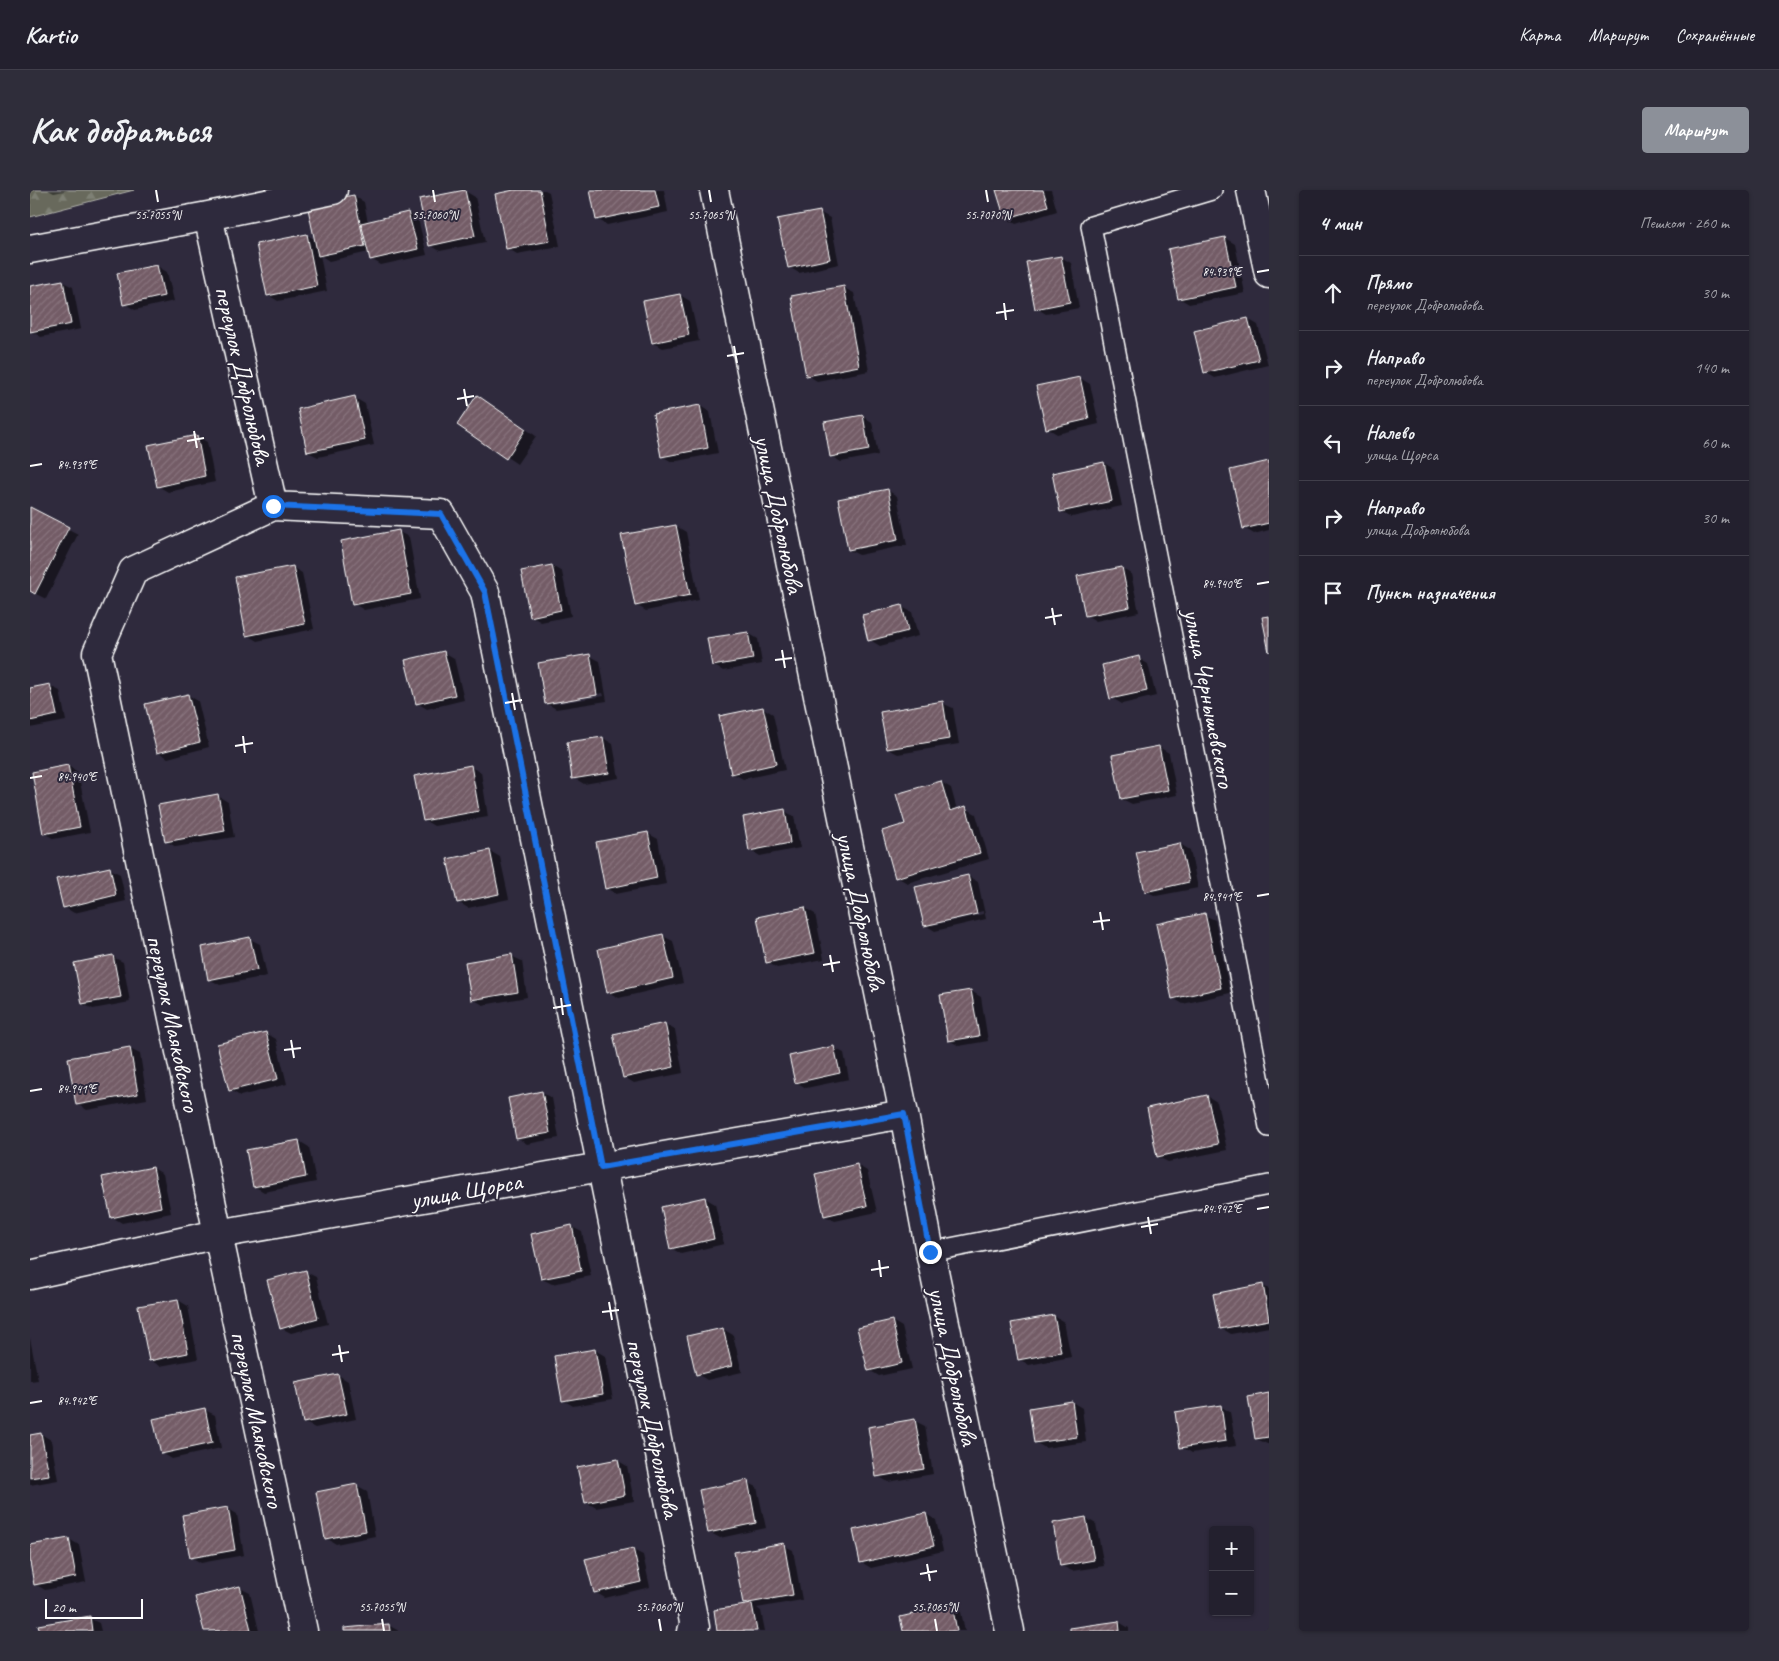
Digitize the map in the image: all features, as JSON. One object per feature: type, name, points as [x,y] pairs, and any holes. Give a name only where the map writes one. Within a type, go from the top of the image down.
[{"type":"street","points":[[30,249],[208,216],[333,190]]},
{"type":"street","name":"улица Добролюбова","points":[[714,190],[904,1114],[930,1252],[1010,1631]]},
{"type":"street","points":[[1251,190],[1269,274]]},
{"type":"street","name":"переулок Добролюбова","points":[[208,216],[273,506],[441,514],[485,592],[695,1627],[692,1631]]},
{"type":"street","name":"переулок Маяковского","points":[[273,506],[133,571],[97,654],[303,1631]]},
{"type":"street","name":"улица Щорса","points":[[30,1275],[218,1234],[904,1114]]},
{"type":"lane","name":"улица Чернышевского","points":[[1212,190],[1091,226],[1269,1127]]},
{"type":"lane","points":[[930,1252],[1269,1185]]},
{"type":"green space","points":[[30,190],[134,190],[30,217]]},
{"type":"building","points":[[465,190],[475,236],[429,246],[419,199]]},
{"type":"building","points":[[514,190],[540,190],[550,241],[506,249],[495,194]]},
{"type":"building","points":[[590,190],[655,190],[659,207],[596,220]]},
{"type":"building","points":[[996,190],[1043,190],[1048,206],[1005,219]]},
{"type":"building","points":[[354,195],[365,246],[318,256],[307,204]]},
{"type":"building","points":[[820,211],[830,259],[788,268],[777,219]]},
{"type":"building","points":[[408,212],[418,249],[370,260],[361,223]]},
{"type":"building","points":[[307,234],[317,286],[267,296],[256,244]]},
{"type":"building","points":[[1225,237],[1236,287],[1178,299],[1168,249]]},
{"type":"building","points":[[1061,256],[1070,302],[1035,309],[1026,262]]},
{"type":"building","points":[[157,265],[164,296],[123,305],[117,273]]},
{"type":"building","points":[[63,280],[71,324],[30,332],[30,286]]},
{"type":"building","points":[[844,286],[859,366],[806,376],[791,296]]},
{"type":"building","points":[[680,294],[689,335],[652,343],[643,301]]},
{"type":"building","points":[[1248,318],[1259,360],[1204,373],[1194,331]]},
{"type":"building","points":[[1080,377],[1089,419],[1046,429],[1036,386]]},
{"type":"building","points":[[477,395],[526,429],[506,459],[457,425]]},
{"type":"building","points":[[355,396],[365,440],[307,452],[298,409]]},
{"type":"building","points":[[700,405],[708,448],[661,457],[653,414]]},
{"type":"building","points":[[863,415],[869,450],[830,457],[824,422]]},
{"type":"building","points":[[197,435],[205,476],[157,487],[148,445]]},
{"type":"building","points":[[1269,461],[1269,523],[1243,529],[1230,470]]},
{"type":"building","points":[[1104,462],[1112,501],[1060,512],[1052,473]]},
{"type":"building","points":[[888,489],[898,540],[848,550],[838,499]]},
{"type":"building","points":[[30,507],[69,527],[35,594],[30,591]]},
{"type":"building","points":[[676,525],[690,595],[635,606],[621,535]]},
{"type":"building","points":[[399,530],[411,594],[352,605],[341,541]]},
{"type":"building","points":[[552,565],[561,610],[530,617],[521,571]]},
{"type":"building","points":[[293,566],[305,624],[246,636],[235,577]]},
{"type":"building","points":[[1122,567],[1130,607],[1085,616],[1077,576]]},
{"type":"building","points":[[902,605],[908,631],[868,641],[862,615]]},
{"type":"building","points":[[1269,616],[1269,652],[1262,617]]},
{"type":"building","points":[[748,632],[753,659],[712,666],[707,638]]},
{"type":"building","points":[[444,651],[455,695],[416,704],[405,660]]},
{"type":"building","points":[[590,654],[597,695],[545,704],[538,663]]},
{"type":"building","points":[[1139,656],[1147,691],[1110,699],[1102,665]]},
{"type":"building","points":[[50,684],[57,715],[30,721],[30,688]]},
{"type":"building","points":[[188,694],[200,742],[157,753],[145,704]]},
{"type":"building","points":[[943,701],[949,739],[887,749],[880,712]]},
{"type":"building","points":[[763,707],[776,764],[731,774],[719,716]]},
{"type":"building","points":[[603,737],[609,773],[572,779],[567,742]]},
{"type":"building","points":[[1159,746],[1168,790],[1121,799],[1112,755]]},
{"type":"building","points":[[68,765],[80,827],[43,834],[32,772]]},
{"type":"building","points":[[471,765],[479,811],[423,821],[414,776]]},
{"type":"building","points":[[941,781],[950,811],[966,806],[980,853],[895,878],[882,831],[905,824],[896,794]]},
{"type":"building","points":[[218,794],[225,831],[165,842],[158,805]]},
{"type":"building","points":[[785,809],[790,843],[749,851],[743,817]]},
{"type":"building","points":[[648,832],[657,878],[605,889],[596,842]]},
{"type":"building","points":[[1180,843],[1189,882],[1145,892],[1136,852]]},
{"type":"building","points":[[490,850],[499,894],[457,903],[447,859]]},
{"type":"building","points":[[110,867],[116,895],[63,908],[56,879]]},
{"type":"building","points":[[968,875],[977,914],[924,926],[915,887]]},
{"type":"building","points":[[805,907],[815,953],[766,963],[757,917]]},
{"type":"building","points":[[1205,913],[1221,988],[1172,999],[1156,924]]},
{"type":"building","points":[[663,934],[673,978],[607,993],[598,949]]},
{"type":"building","points":[[250,937],[257,970],[208,980],[202,947]]},
{"type":"building","points":[[512,954],[518,992],[471,1000],[465,962]]},
{"type":"building","points":[[113,955],[121,997],[82,1004],[74,963]]},
{"type":"building","points":[[971,990],[979,1036],[948,1041],[940,995]]},
{"type":"building","points":[[665,1023],[674,1067],[623,1078],[613,1034]]},
{"type":"building","points":[[266,1032],[278,1079],[229,1091],[217,1044]]},
{"type":"building","points":[[834,1046],[840,1073],[795,1083],[789,1056]]},
{"type":"building","points":[[130,1047],[138,1094],[76,1105],[68,1058]]},
{"type":"building","points":[[542,1091],[550,1133],[516,1139],[508,1098]]},
{"type":"building","points":[[1207,1095],[1218,1144],[1157,1157],[1147,1108]]},
{"type":"building","points":[[299,1140],[306,1177],[253,1187],[246,1150]]},
{"type":"building","points":[[857,1164],[867,1206],[824,1216],[815,1174]]},
{"type":"building","points":[[153,1167],[161,1207],[111,1218],[102,1177]]},
{"type":"building","points":[[705,1197],[714,1239],[670,1249],[661,1207]]},
{"type":"building","points":[[572,1225],[581,1271],[541,1279],[531,1234]]},
{"type":"building","points":[[306,1270],[318,1318],[280,1329],[267,1280]]},
{"type":"building","points":[[1263,1284],[1269,1320],[1220,1329],[1213,1294]]},
{"type":"building","points":[[178,1299],[188,1353],[149,1361],[138,1306]]},
{"type":"building","points":[[1054,1315],[1061,1352],[1018,1360],[1011,1323]]},
{"type":"building","points":[[892,1320],[902,1363],[868,1371],[857,1328]]},
{"type":"building","points":[[723,1328],[732,1366],[696,1375],[687,1336]]},
{"type":"building","points":[[595,1349],[603,1394],[562,1401],[554,1356]]},
{"type":"building","points":[[338,1374],[347,1414],[303,1423],[295,1383]]},
{"type":"building","points":[[1269,1393],[1269,1437],[1255,1439],[1248,1397]]},
{"type":"building","points":[[1072,1401],[1077,1437],[1034,1443],[1029,1408]]},
{"type":"building","points":[[1221,1405],[1226,1441],[1180,1448],[1175,1412]]},
{"type":"building","points":[[205,1408],[212,1443],[161,1454],[153,1419]]},
{"type":"building","points":[[915,1419],[924,1469],[876,1477],[868,1427]]},
{"type":"building","points":[[41,1433],[49,1475],[30,1478],[30,1435]]},
{"type":"building","points":[[618,1459],[625,1495],[585,1503],[577,1467]]},
{"type":"building","points":[[748,1480],[756,1523],[708,1533],[699,1490]]},
{"type":"building","points":[[357,1484],[366,1531],[325,1539],[316,1492]]},
{"type":"building","points":[[228,1507],[235,1550],[190,1558],[182,1515]]},
{"type":"building","points":[[926,1513],[934,1546],[860,1563],[853,1530]]},
{"type":"building","points":[[1086,1517],[1094,1560],[1060,1566],[1053,1523]]},
{"type":"building","points":[[69,1538],[76,1577],[34,1585],[30,1562],[30,1545]]},
{"type":"building","points":[[784,1543],[793,1595],[743,1604],[734,1552]]},
{"type":"building","points":[[633,1548],[641,1582],[594,1593],[585,1559]]},
{"type":"building","points":[[240,1586],[251,1630],[204,1631],[195,1597]]},
{"type":"building","points":[[752,1604],[757,1631],[717,1631],[714,1610]]},
{"type":"building","points":[[952,1605],[957,1631],[903,1631],[900,1617]]},
{"type":"building","points":[[90,1616],[92,1631],[40,1631],[38,1625]]},
{"type":"building","points":[[1119,1621],[1120,1631],[1069,1631],[1069,1628]]},
{"type":"building","points":[[389,1624],[390,1631],[344,1631],[344,1628]]},
{"type":"route","points":[[273,506],[441,514],[485,592],[601,1167],[904,1114],[930,1252]]}]
